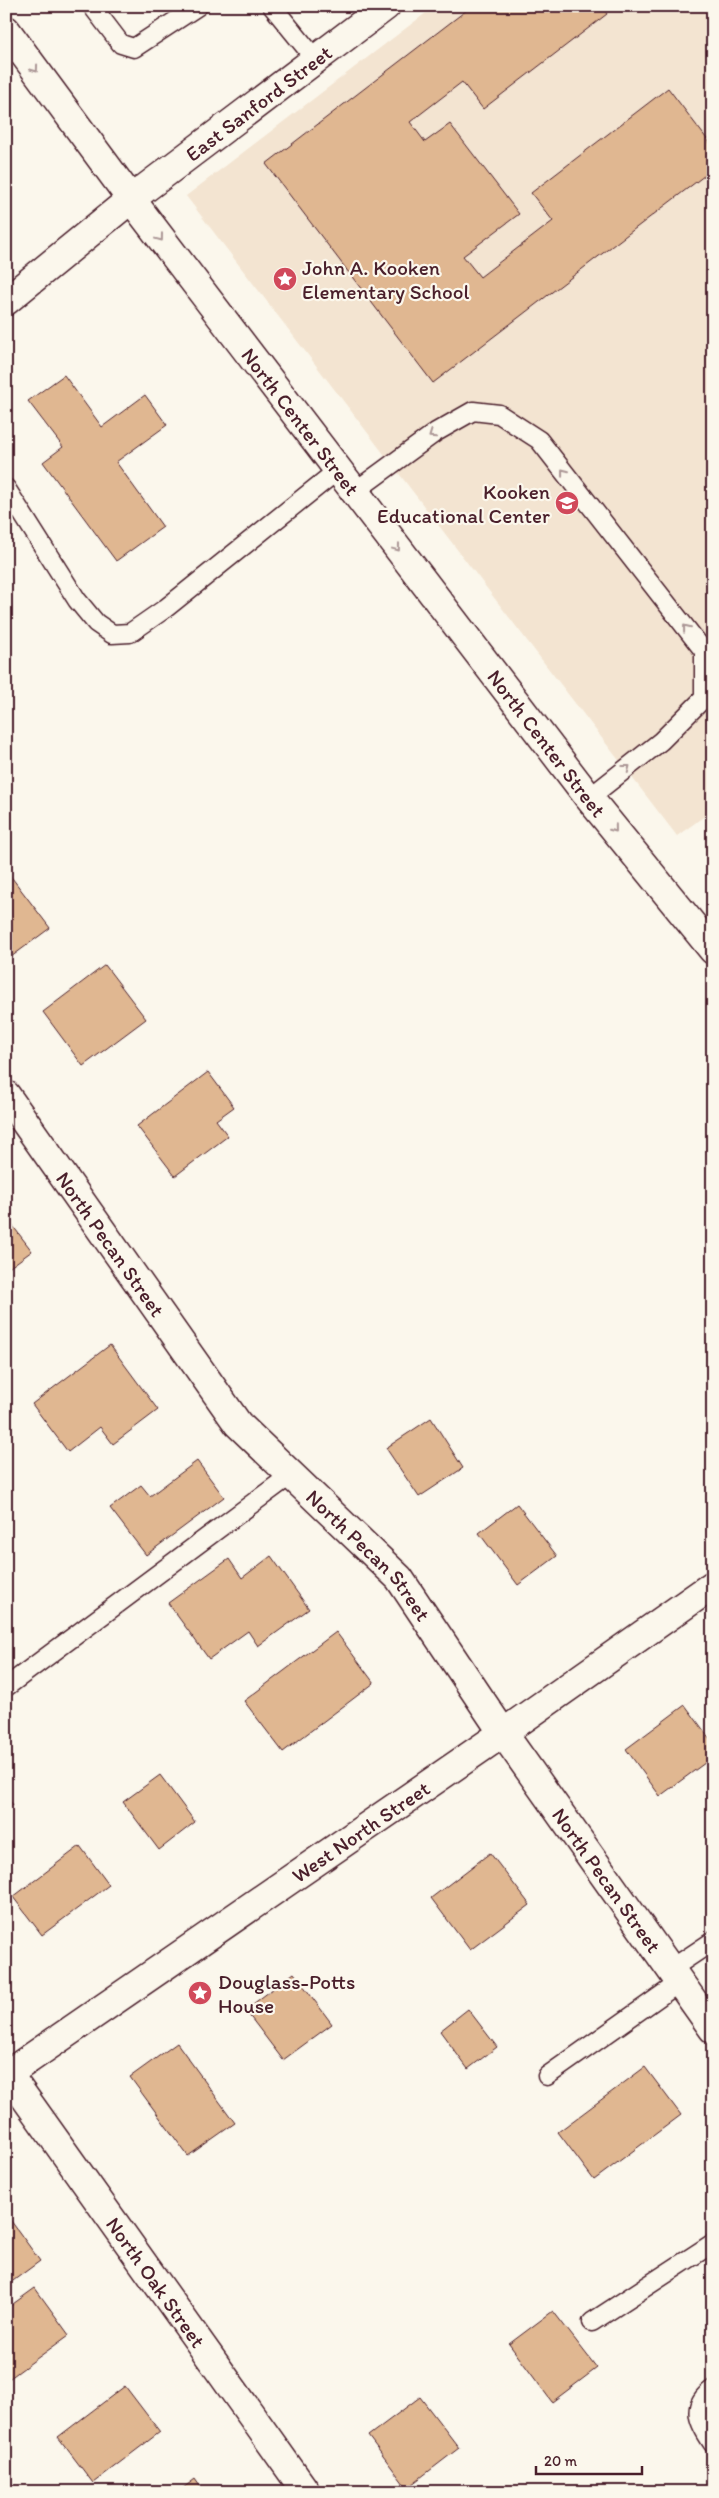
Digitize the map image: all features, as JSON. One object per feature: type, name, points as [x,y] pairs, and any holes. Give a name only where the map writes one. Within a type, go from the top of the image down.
[{"type":"street","name":"East Sanford Street","points":[[6,301],[131,199],[386,6]]},
{"type":"street","name":"North Center Street","points":[[6,30],[131,199],[589,798],[713,950]]},
{"type":"street","name":"North Pecan Street","points":[[6,1094],[238,1424],[399,1578],[503,1733],[713,2028]]},
{"type":"street","name":"West North Street","points":[[7,2073],[503,1733],[713,1585]]},
{"type":"street","name":"North Oak Street","points":[[7,2073],[306,2492]]},
{"type":"lane","points":[[92,6],[121,44],[134,48],[198,6]]},
{"type":"lane","points":[[272,6],[316,60]]},
{"type":"lane","points":[[354,492],[436,432],[472,411],[499,414],[539,440],[704,651],[708,704],[589,798]]},
{"type":"lane","points":[[6,488],[77,600],[96,624],[112,634],[130,633],[166,608],[338,470]]},
{"type":"lane","points":[[6,1687],[292,1474]]},
{"type":"lane","points":[[548,2076],[675,1976],[713,1941]]},
{"type":"lane","points":[[592,2322],[713,2243]]},
{"type":"lane","points":[[713,2389],[703,2396],[699,2403],[699,2417],[702,2427],[713,2444]]},
{"type":"shaded area","name":"Kooken Educational Center","points":[[435,6],[713,6],[713,810],[677,836],[186,196]]},
{"type":"building","points":[[472,6],[602,6],[607,14],[483,109],[462,82],[410,122],[425,142],[450,124],[519,214],[463,256],[480,277],[553,221],[531,193],[668,88],[713,147],[713,169],[433,383],[266,164]]},
{"type":"building","points":[[64,375],[102,427],[145,395],[167,425],[116,462],[163,527],[116,561],[43,462],[63,447],[28,401]]},
{"type":"building","points":[[9,874],[50,928],[11,957],[6,951],[6,876]]},
{"type":"building","points":[[105,965],[146,1019],[83,1066],[43,1012]]},
{"type":"building","points":[[208,1072],[234,1107],[216,1120],[228,1136],[175,1176],[137,1126]]},
{"type":"building","points":[[6,1217],[32,1251],[6,1270]]},
{"type":"building","points":[[110,1345],[158,1410],[113,1444],[100,1427],[68,1452],[32,1404]]},
{"type":"building","points":[[431,1418],[463,1468],[419,1497],[386,1448]]},
{"type":"building","points":[[197,1461],[224,1497],[146,1555],[110,1508],[141,1485],[150,1496]]},
{"type":"building","points":[[517,1504],[557,1556],[518,1585],[479,1533]]},
{"type":"building","points":[[271,1556],[309,1609],[258,1646],[248,1631],[209,1659],[168,1603],[229,1559],[242,1578]]},
{"type":"building","points":[[336,1632],[374,1683],[283,1752],[244,1701]]},
{"type":"building","points":[[685,1705],[713,1743],[713,1757],[660,1796],[626,1749]]},
{"type":"building","points":[[160,1775],[195,1822],[159,1850],[123,1802]]},
{"type":"building","points":[[6,1795],[13,1805],[6,1810]]},
{"type":"building","points":[[80,1846],[109,1885],[42,1935],[13,1897]]},
{"type":"building","points":[[490,1853],[530,1905],[470,1950],[431,1898]]},
{"type":"building","points":[[294,1973],[332,2024],[283,2060],[245,2010]]},
{"type":"building","points":[[468,2009],[497,2047],[468,2069],[440,2031]]},
{"type":"building","points":[[177,2043],[235,2123],[188,2156],[130,2077]]},
{"type":"building","points":[[645,2067],[681,2115],[594,2180],[558,2132]]},
{"type":"building","points":[[6,2214],[40,2261],[6,2286]]},
{"type":"building","points":[[35,2288],[69,2335],[6,2381],[6,2309]]},
{"type":"building","points":[[553,2311],[597,2368],[552,2402],[509,2344]]},
{"type":"building","points":[[125,2386],[160,2432],[93,2483],[58,2437]]},
{"type":"building","points":[[420,2397],[459,2448],[407,2488],[368,2436]]},
{"type":"building","points":[[195,2479],[204,2492],[178,2492]]},
{"type":"place","name":"John A. Kooken Elementary School","points":[[285,279]]},
{"type":"place","name":"Kooken Educational Center","points":[[567,503]]},
{"type":"place","name":"Douglass-Potts House","points":[[200,1993]]}]
